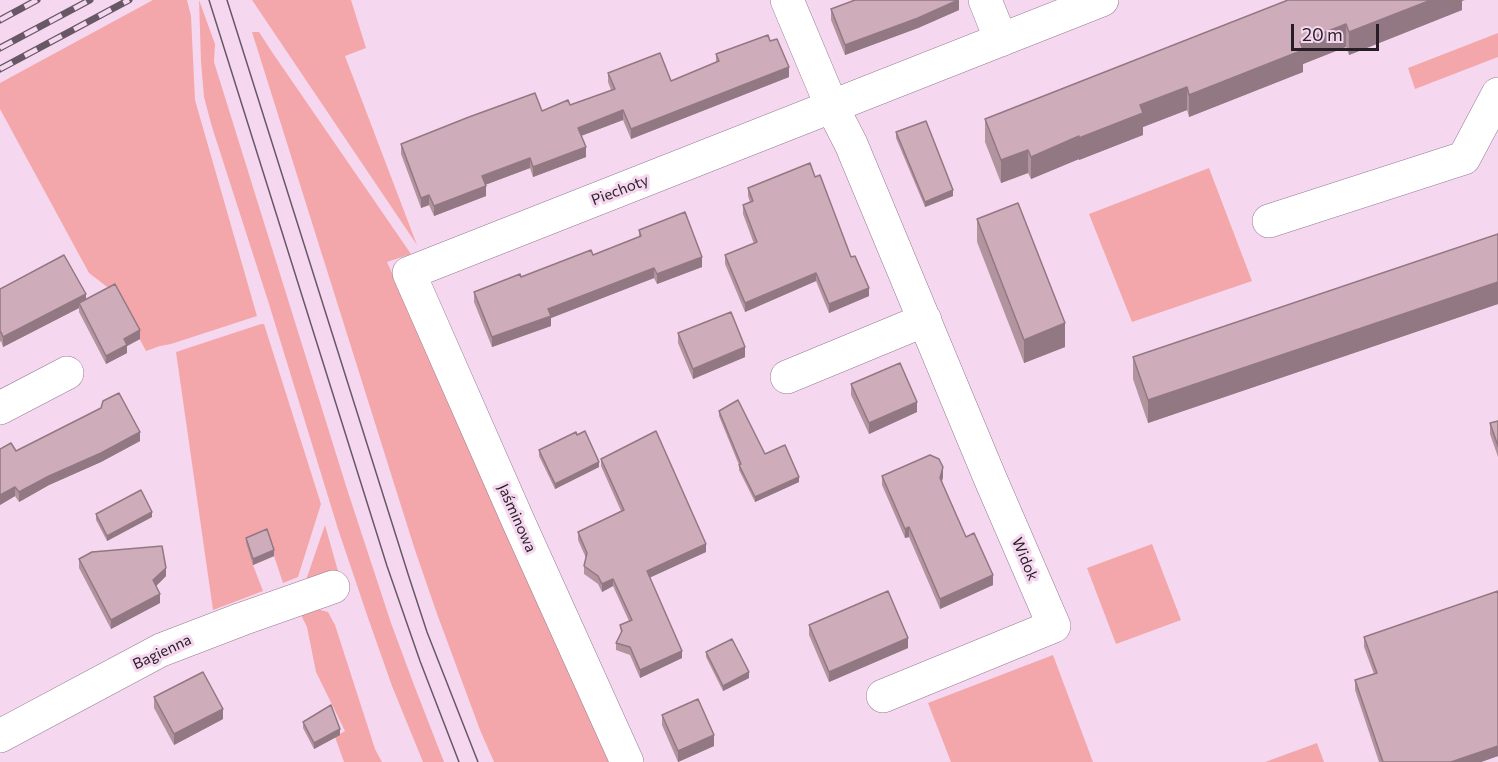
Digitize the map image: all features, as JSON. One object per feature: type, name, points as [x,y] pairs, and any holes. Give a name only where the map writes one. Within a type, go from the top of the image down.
[{"type":"street","points":[[788,0],[832,106]]},
{"type":"street","points":[[985,0],[1001,40]]},
{"type":"street","name":"Piechoty","points":[[409,273],[1102,0]]},
{"type":"street","points":[[1269,221],[1464,158],[1498,94]]},
{"type":"street","name":"Widok","points":[[832,106],[851,144],[1054,626],[883,696]]},
{"type":"street","name":"Jaśminowa","points":[[409,273],[627,762]]},
{"type":"street","points":[[787,377],[925,320]]},
{"type":"street","points":[[0,408],[67,373]]},
{"type":"street","name":"Bagienna","points":[[0,736],[161,650],[333,586]]},
{"type":"shaded area","points":[[153,0],[187,0],[191,16],[195,100],[257,316],[146,351],[115,293],[89,273],[0,109],[0,83]]},
{"type":"shaded area","points":[[199,0],[215,44],[214,62],[347,489],[391,623],[444,762],[423,762],[392,686],[338,529],[204,97]]},
{"type":"shaded area","points":[[252,0],[351,0],[366,48],[345,56],[417,245]]},
{"type":"shaded area","points":[[252,32],[259,32],[411,254],[387,262],[613,762],[494,762],[480,730],[414,547]]},
{"type":"shaded area","points":[[1498,33],[1498,57],[1415,89],[1408,68]]},
{"type":"shaded area","points":[[1209,168],[1252,281],[1132,322],[1089,214]]},
{"type":"shaded area","points":[[264,324],[321,504],[298,577],[283,583],[274,556],[253,565],[263,591],[213,610],[176,352]]},
{"type":"shaded area","points":[[325,525],[338,571],[305,583]]},
{"type":"shaded area","points":[[1152,544],[1181,620],[1116,644],[1087,568]]},
{"type":"shaded area","points":[[317,609],[328,612],[335,625],[375,749],[382,762],[344,762],[335,737],[345,731],[316,672],[307,627],[299,611]]},
{"type":"shaded area","points":[[1053,655],[1093,762],[951,762],[928,703]]},
{"type":"shaded area","points":[[1317,743],[1324,762],[1265,762]]},
{"type":"building","points":[[855,0],[958,0],[918,18],[845,45],[831,9]]},
{"type":"building","points":[[1288,0],[1431,0],[1349,32],[1346,24],[1300,42],[1303,50],[1189,95],[1187,87],[1140,105],[1143,113],[1079,138],[1079,136],[1031,157],[1028,150],[1001,160],[985,119]]},
{"type":"building","points":[[768,35],[770,41],[777,39],[789,67],[631,129],[623,110],[578,128],[586,147],[533,167],[530,158],[482,176],[486,186],[434,206],[429,195],[421,198],[401,144],[535,93],[542,111],[568,100],[570,105],[615,89],[608,73],[660,53],[671,81],[719,61],[716,54]]},
{"type":"building","points":[[926,121],[953,190],[925,202],[896,132]]},
{"type":"building","points":[[810,163],[815,177],[820,175],[851,257],[855,256],[869,288],[829,304],[816,273],[745,303],[725,255],[757,242],[743,205],[753,201],[748,188]]},
{"type":"building","points":[[1018,203],[1065,323],[1024,340],[977,219]]},
{"type":"building","points":[[685,212],[702,257],[657,274],[654,268],[548,309],[551,316],[492,337],[474,292],[591,250],[593,255],[641,236],[639,230]]},
{"type":"building","points":[[1498,234],[1498,282],[1148,400],[1133,357]]},
{"type":"building","points":[[64,255],[86,294],[3,337],[0,332],[0,289]]},
{"type":"building","points":[[115,284],[140,330],[124,339],[127,345],[106,356],[79,303]]},
{"type":"building","points":[[731,312],[745,347],[693,369],[678,333]]},
{"type":"building","points":[[900,363],[917,402],[869,423],[851,384]]},
{"type":"building","points":[[119,393],[140,432],[19,492],[15,487],[0,495],[0,449],[11,443],[16,451],[101,408],[103,401]]},
{"type":"building","points":[[738,400],[765,454],[785,445],[799,477],[755,497],[739,465],[741,464],[719,411]]},
{"type":"building","points":[[1498,421],[1498,446],[1490,423]]},
{"type":"building","points":[[585,431],[599,462],[555,484],[539,450],[576,432],[577,435]]},
{"type":"building","points":[[656,431],[706,544],[647,571],[682,651],[640,670],[630,647],[616,643],[622,631],[620,625],[632,620],[613,579],[602,584],[598,576],[584,566],[587,553],[578,532],[624,510],[601,459]]},
{"type":"building","points":[[930,455],[939,459],[943,467],[940,478],[966,537],[974,533],[993,575],[940,599],[909,527],[905,529],[882,476]]},
{"type":"building","points":[[141,490],[152,512],[107,536],[96,514]]},
{"type":"building","points":[[267,529],[274,550],[253,559],[246,538]]},
{"type":"building","points":[[162,546],[166,568],[153,580],[160,594],[111,620],[79,559],[92,552]]},
{"type":"building","points":[[888,591],[908,638],[829,672],[809,625]]},
{"type":"building","points":[[1498,591],[1498,746],[1451,762],[1383,762],[1355,680],[1377,673],[1364,637]]},
{"type":"building","points":[[732,639],[749,672],[723,686],[706,652]]},
{"type":"building","points":[[203,672],[223,709],[174,734],[154,697]]},
{"type":"building","points":[[698,699],[714,735],[678,751],[662,715]]},
{"type":"building","points":[[331,705],[340,729],[314,743],[303,722]]},
{"type":"tram line","points":[[209,0],[387,566],[459,762]]},
{"type":"tram line","points":[[227,0],[427,632],[478,762]]},
{"type":"railway","points":[[0,20],[37,0]]},
{"type":"railway","points":[[0,48],[90,0]]},
{"type":"railway","points":[[0,69],[129,0]]}]
